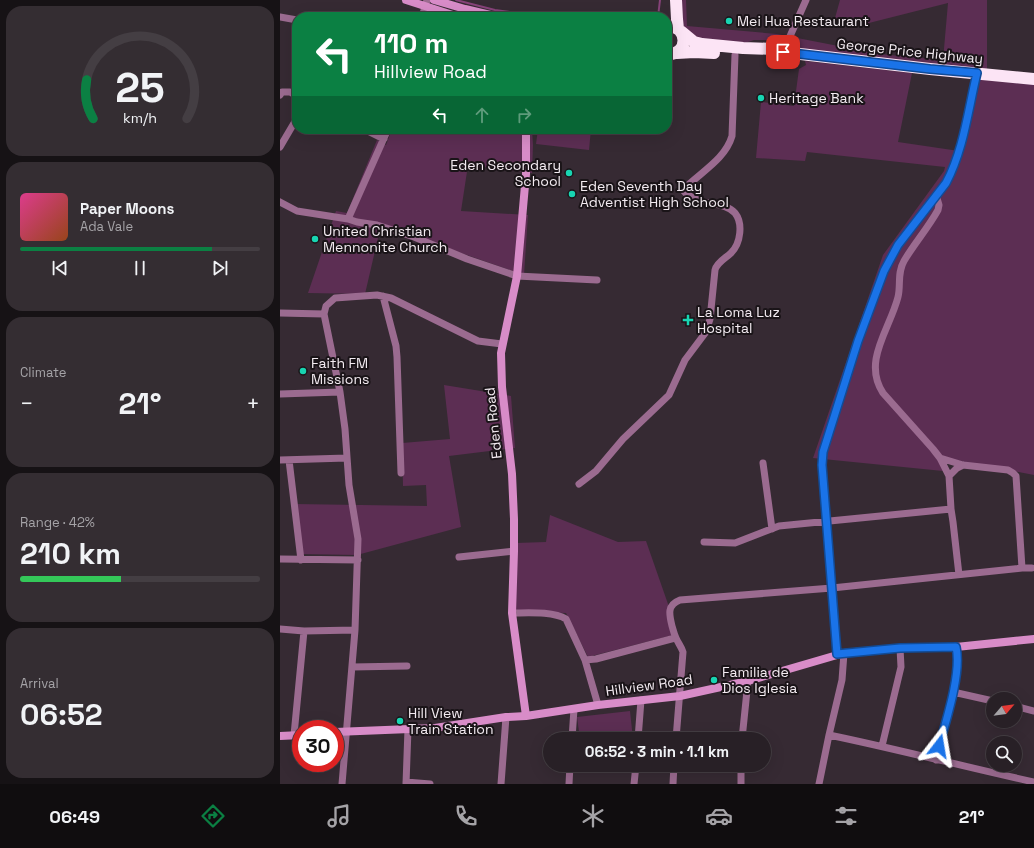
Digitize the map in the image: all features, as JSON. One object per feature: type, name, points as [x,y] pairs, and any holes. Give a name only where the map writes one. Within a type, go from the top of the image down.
[{"type":"highway","points":[[667,12],[668,0]]},
{"type":"highway","points":[[672,53],[683,46],[684,41],[676,29],[676,0]]},
{"type":"highway","name":"George Price Highway","points":[[676,29],[694,42],[702,44],[775,49],[783,52],[1034,79]]},
{"type":"highway","name":"George Price Highway","points":[[672,53],[694,52],[735,55],[774,55],[783,52]]},
{"type":"street","points":[[406,0],[426,3],[447,12]]},
{"type":"street","points":[[434,0],[477,12]]},
{"type":"street","points":[[783,52],[806,0]]},
{"type":"street","points":[[280,17],[292,19]]},
{"type":"street","points":[[580,484],[596,471],[623,439],[669,395],[685,360],[706,332],[710,319],[715,270],[718,264],[735,248],[739,238],[739,219],[733,211],[717,205],[692,199],[683,190],[722,154],[730,142],[732,136],[735,55]]},
{"type":"street","points":[[819,784],[842,680],[841,653],[832,588],[826,521],[822,465],[823,452],[876,289],[891,256],[946,183],[956,162],[977,73]]},
{"type":"street","points":[[280,95],[282,92],[292,93]]},
{"type":"street","points":[[280,147],[292,127]]},
{"type":"street","points":[[374,134],[384,139]]},
{"type":"street","points":[[348,219],[386,134]]},
{"type":"street","name":"Eden Road","points":[[526,134],[526,174],[517,276],[502,344],[501,360],[502,387],[512,474],[514,551],[512,613],[526,716]]},
{"type":"street","points":[[936,195],[939,205],[938,210],[904,260],[901,268],[897,299],[880,342],[875,363],[875,374],[878,386],[883,393],[940,458],[949,476],[951,509],[959,575]]},
{"type":"street","points":[[280,202],[297,210],[377,225],[414,237],[467,259],[517,276],[597,280]]},
{"type":"street","points":[[342,784],[355,630],[358,539],[350,496],[346,429],[324,314],[326,306],[335,298],[383,296],[391,298],[478,341],[502,344]]},
{"type":"street","points":[[383,296],[396,346],[401,472]]},
{"type":"street","points":[[280,313],[324,314]]},
{"type":"street","points":[[280,394],[340,392]]},
{"type":"street","points":[[280,460],[347,458]]},
{"type":"street","points":[[940,458],[963,466],[1008,470],[1016,476],[1022,568]]},
{"type":"street","points":[[289,460],[301,560]]},
{"type":"street","points":[[763,463],[772,528]]},
{"type":"street","points":[[949,476],[957,468],[963,466]]},
{"type":"street","points":[[704,542],[735,542],[779,526],[951,509]]},
{"type":"street","points":[[459,557],[514,551]]},
{"type":"street","points":[[280,559],[358,560]]},
{"type":"street","points":[[677,732],[683,652],[679,642],[675,638],[670,617],[670,610],[671,605],[680,600],[832,588],[1032,568]]},
{"type":"street","points":[[512,613],[553,614],[566,619],[584,660],[598,705]]},
{"type":"street","points":[[280,629],[304,631],[355,630]]},
{"type":"street","points":[[298,720],[304,631]]},
{"type":"street","points":[[584,660],[596,659],[675,638]]},
{"type":"street","name":"Hillview Road","points":[[346,731],[434,728],[598,705],[680,696],[748,681],[789,670],[841,653],[900,648],[956,647],[1034,639]]},
{"type":"street","points":[[936,760],[953,692],[958,659],[956,647]]},
{"type":"street","points":[[882,746],[901,667],[900,648]]},
{"type":"street","points":[[352,667],[407,666]]},
{"type":"street","points":[[743,732],[748,681]]},
{"type":"street","points":[[953,692],[986,699]]},
{"type":"street","points":[[639,732],[641,700]]},
{"type":"street","points":[[1022,708],[1034,711]]},
{"type":"street","points":[[572,732],[574,709]]},
{"type":"street","points":[[501,784],[506,717]]},
{"type":"street","points":[[408,729],[406,783],[430,784]]},
{"type":"street","points":[[280,736],[292,735]]},
{"type":"street","points":[[829,735],[1034,782]]},
{"type":"street","points":[[569,784],[570,772]]},
{"type":"street","points":[[634,784],[635,772]]},
{"type":"street","points":[[673,784],[674,772]]},
{"type":"street","points":[[741,772],[741,784]]},
{"type":"shaded area","points":[[681,0],[686,0],[687,26],[777,34],[879,54],[943,60],[948,3],[865,24],[835,18],[840,0],[987,0],[987,70],[805,51],[768,40],[754,40],[745,43],[697,38],[684,27],[682,22]]},
{"type":"shaded area","points":[[805,61],[912,73],[898,142],[959,151],[975,78],[1034,83],[1034,475],[939,457],[943,471],[813,458],[883,255],[944,171],[945,167],[807,152],[805,161],[756,158],[761,102],[794,106],[799,69],[806,65]]},
{"type":"shaded area","points":[[390,134],[532,134],[532,173],[468,165],[461,211],[528,215],[524,275],[381,225],[365,294],[308,293],[336,211],[347,213],[377,140],[386,145]]},
{"type":"shaded area","points":[[537,134],[591,134],[589,150],[536,144]]},
{"type":"shaded area","points":[[444,385],[511,396],[515,448],[449,456],[461,527],[357,555],[301,554],[294,504],[427,506],[426,485],[403,486],[402,443],[450,439]]},
{"type":"shaded area","points":[[550,515],[618,542],[646,541],[668,604],[673,635],[588,657],[566,613],[516,611],[516,543],[546,542]]},
{"type":"shaded area","points":[[630,711],[632,732],[579,732],[577,717]]},
{"type":"waterway","points":[[456,0],[495,10],[510,12]]},
{"type":"waterway","points":[[659,12],[660,0]]},
{"type":"place","name":"Mei Hua Restaurant","points":[[729,21]]},
{"type":"place","name":"Heritage Bank","points":[[761,98]]},
{"type":"place","name":"Eden Secondary School","points":[[569,173]]},
{"type":"place","name":"Eden Seventh Day Adventist High School","points":[[572,194]]},
{"type":"place","name":"United Christian Mennonite Church","points":[[315,239]]},
{"type":"place","name":"La Loma Luz Hospital","points":[[688,320]]},
{"type":"place","name":"Faith FM Missions","points":[[303,371]]},
{"type":"place","name":"Familia de Dios Iglesia","points":[[714,680]]},
{"type":"place","name":"Hill View Train Station","points":[[400,721]]},
{"type":"route","points":[[783,52],[977,73],[959,151],[952,172],[946,183],[898,245],[891,256],[876,289],[823,452],[822,465],[837,654],[844,652],[900,648],[956,647],[958,659],[953,692],[939,746]]}]
